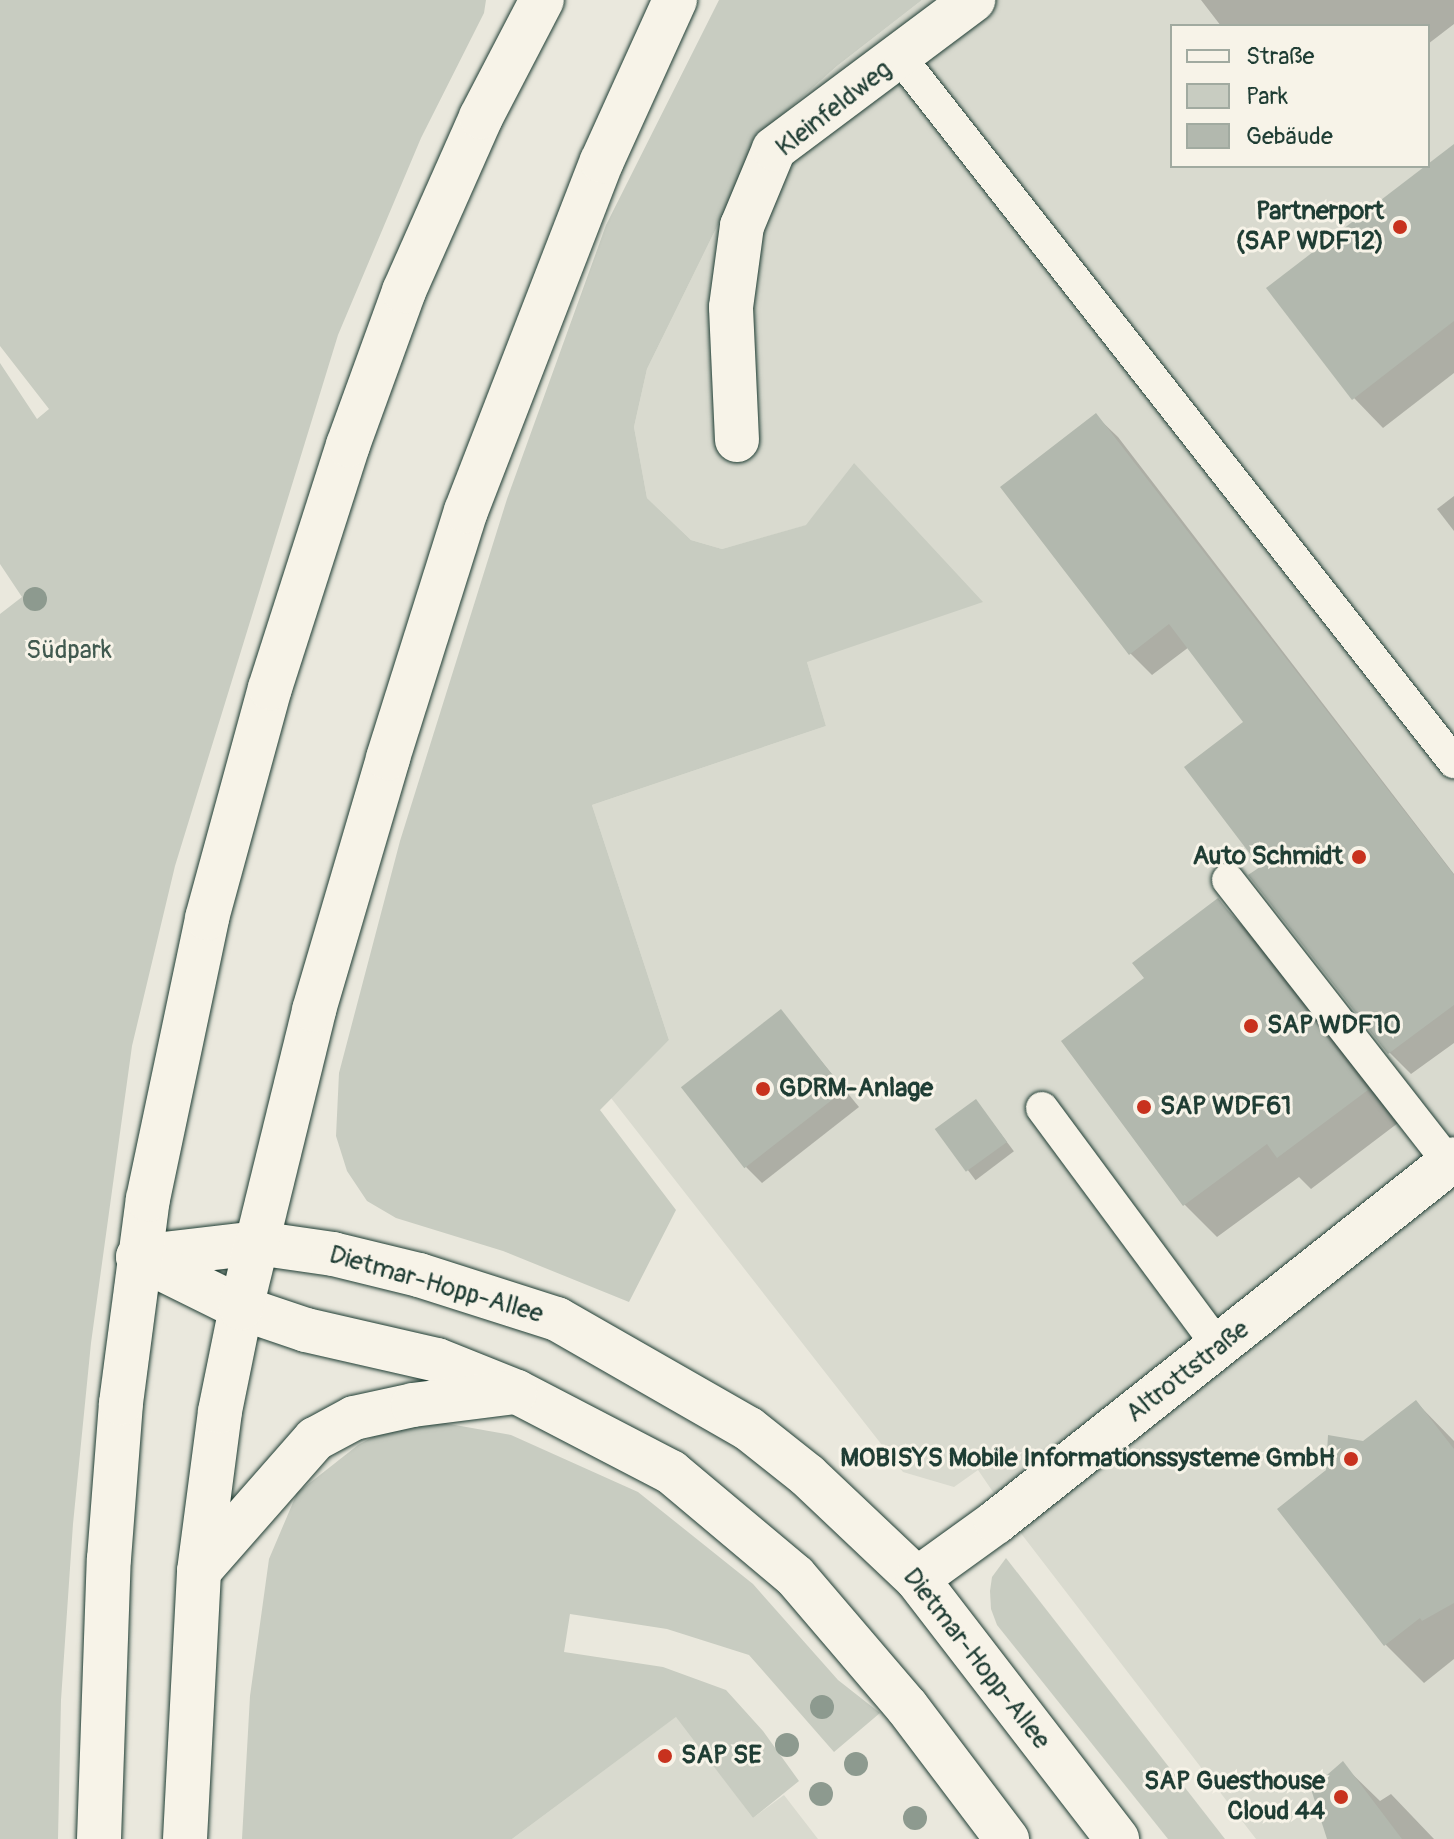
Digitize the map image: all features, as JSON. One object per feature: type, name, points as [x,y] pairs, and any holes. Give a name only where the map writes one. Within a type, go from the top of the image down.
[{"type":"street","points":[[99,1839],[109,1559],[121,1403],[138,1257],[207,918],[270,688],[348,445],[404,291],[481,117],[542,0]]},
{"type":"street","points":[[185,1839],[199,1571],[220,1411],[241,1308],[318,995],[466,511],[602,161],[675,0]]},
{"type":"street","name":"Kleinfeldweg","points":[[737,440],[731,307],[742,226],[774,149],[973,0]]},
{"type":"street","name":"Altrottstraße","points":[[917,1579],[1219,1347],[1452,1161]]},
{"type":"street","name":"Dietmar-Hopp-Allee","points":[[138,1257],[257,1243],[333,1254],[419,1275],[557,1319],[749,1429],[807,1475],[917,1579],[1117,1839]]},
{"type":"street","points":[[138,1257],[241,1308],[306,1330],[437,1360],[517,1392],[671,1472],[795,1576],[907,1707],[1007,1839]]},
{"type":"street","points":[[199,1571],[315,1439],[354,1418],[413,1405],[517,1392]]},
{"type":"lane","points":[[900,57],[1454,762]]},
{"type":"lane","points":[[1228,880],[1452,1161]]},
{"type":"lane","points":[[1042,1108],[1219,1347]]},
{"type":"shaded area","points":[[922,0],[1454,0],[1454,1839],[1256,1839],[1023,1536],[978,1470],[954,1487],[903,1472],[611,1098],[669,1040],[592,805],[826,726],[807,662],[854,463],[807,525],[722,549],[691,540],[647,498],[634,427],[647,369],[764,131],[837,66]]},
{"type":"shaded area","name":"SAP SE","points":[[677,1716],[753,1818],[784,1795],[818,1839],[512,1839]]},
{"type":"green space","name":"Südpark","points":[[0,0],[486,0],[484,13],[421,138],[338,335],[175,866],[132,1046],[91,1343],[73,1524],[61,1700],[58,1839],[0,1839],[0,614],[22,597],[0,564],[0,363],[37,419],[49,409],[0,346]]},
{"type":"green space","points":[[719,0],[922,0],[837,66],[764,131],[647,369],[634,427],[647,498],[691,540],[722,549],[806,525],[854,463],[983,602],[807,662],[826,726],[592,805],[669,1040],[600,1110],[676,1210],[629,1302],[503,1251],[396,1218],[367,1201],[347,1171],[336,1136],[339,1073],[400,841],[507,499],[606,225]]},
{"type":"green space","points":[[410,1417],[511,1435],[638,1492],[753,1584],[838,1680],[880,1713],[834,1752],[749,1655],[667,1629],[570,1614],[564,1652],[663,1667],[726,1690],[763,1731],[799,1781],[753,1818],[676,1717],[512,1839],[242,1839],[250,1696],[269,1559],[297,1493],[358,1445]]},
{"type":"green space","points":[[1006,1558],[1225,1839],[1168,1839],[997,1625],[991,1609],[990,1591],[992,1577]]},
{"type":"building","name":"Partnerport (SAP WDF12)","points":[[1454,144],[1454,321],[1352,400],[1266,288],[1423,168],[1430,168],[1430,162]]},
{"type":"building","points":[[1096,413],[1454,875],[1454,1005],[1388,1054],[1248,875],[1260,867],[1184,767],[1243,722],[1169,624],[1129,655],[1000,487]]},
{"type":"building","points":[[1218,898],[1368,1090],[1277,1158],[1267,1144],[1183,1206],[1061,1041],[1144,978],[1132,963]]},
{"type":"building","name":"GDRM-Anlage","points":[[781,1009],[844,1090],[744,1168],[681,1087]]},
{"type":"building","points":[[976,1099],[1007,1142],[966,1172],[935,1129]]},
{"type":"building","points":[[1416,1400],[1454,1449],[1454,1603],[1422,1621],[1420,1618],[1384,1646],[1277,1509],[1326,1470],[1328,1435],[1363,1441]]},
{"type":"building","name":"SAP Guesthouse Cloud 44","points":[[1343,1761],[1402,1839],[1327,1839],[1311,1789]]},
{"type":"place","name":"Partnerport (SAP WDF12)","points":[[1400,227]]},
{"type":"place","name":"Auto Schmidt","points":[[1359,857]]},
{"type":"place","name":"SAP WDF10","points":[[1251,1026]]},
{"type":"place","name":"GDRM-Anlage","points":[[763,1089]]},
{"type":"place","name":"SAP WDF61","points":[[1144,1107]]},
{"type":"place","name":"MOBISYS Mobile Informationssysteme GmbH","points":[[1351,1459]]},
{"type":"place","name":"SAP SE","points":[[665,1756]]},
{"type":"place","name":"SAP Guesthouse Cloud 44","points":[[1341,1797]]}]
